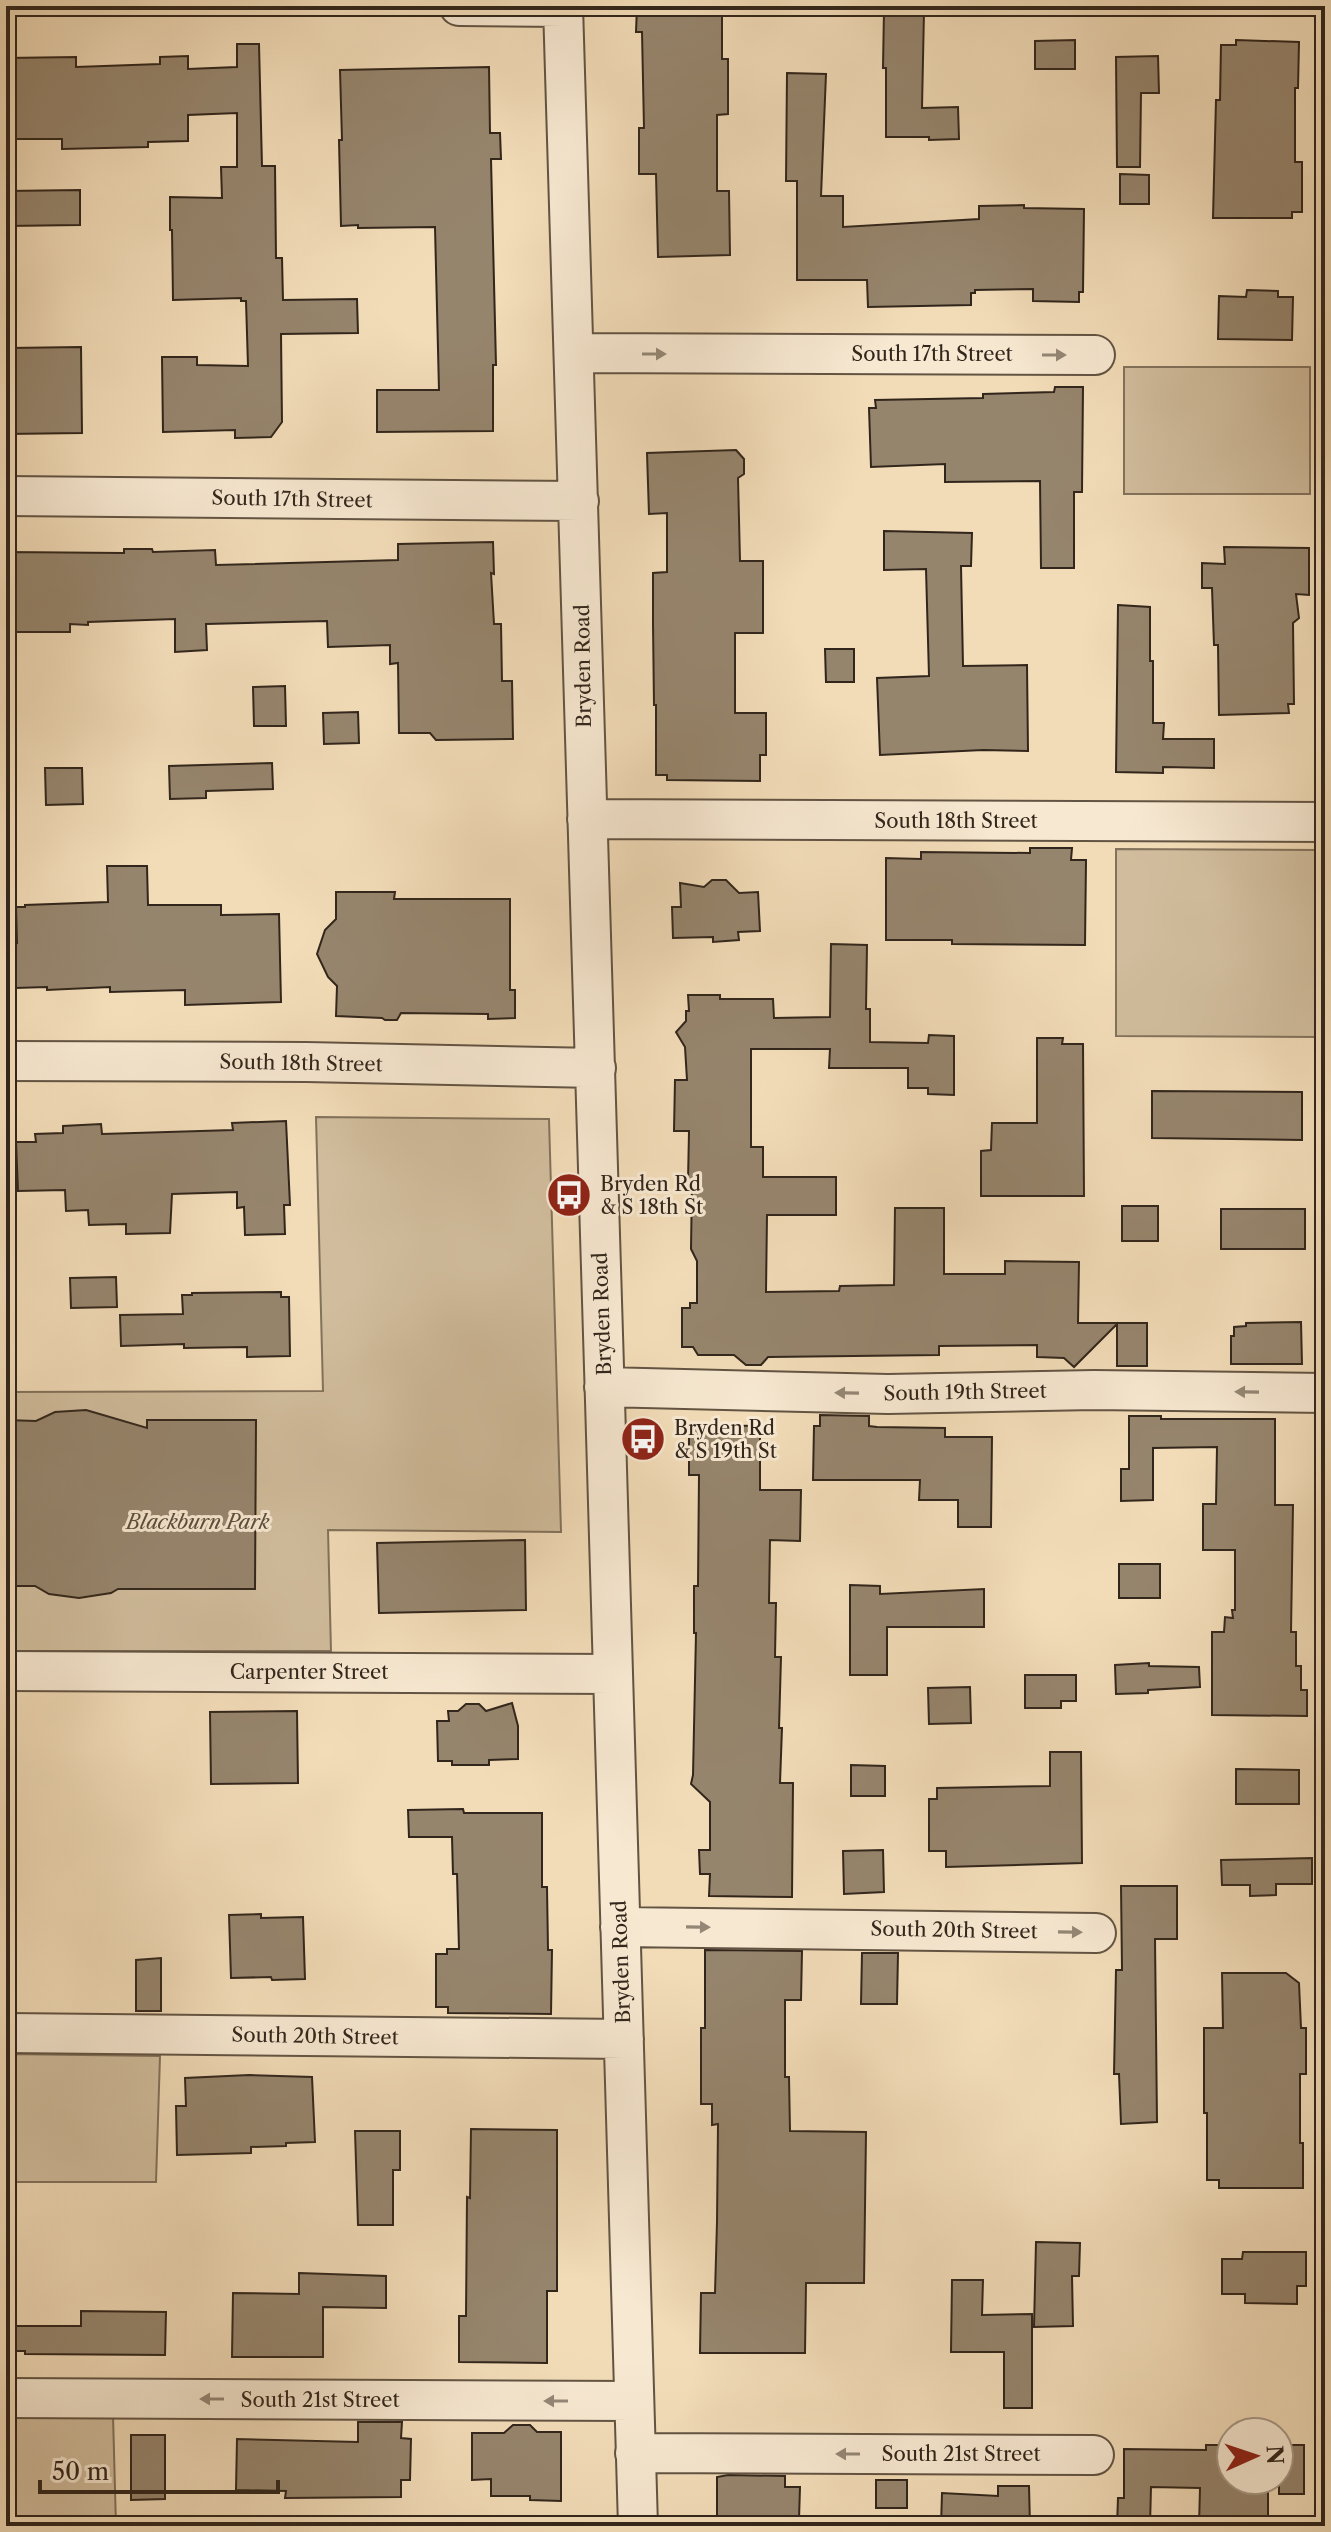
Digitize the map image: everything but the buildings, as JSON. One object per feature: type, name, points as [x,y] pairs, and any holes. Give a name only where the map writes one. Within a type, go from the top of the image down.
[{"type":"street","points":[[459,6],[563,7]]},
{"type":"street","name":"Bryden Road","points":[[563,7],[576,353],[638,2526]]},
{"type":"street","name":"South 17th Street","points":[[576,353],[1095,355]]},
{"type":"street","name":"South 17th Street","points":[[6,496],[579,501]]},
{"type":"street","name":"South 18th Street","points":[[587,819],[1325,822]]},
{"type":"street","name":"South 18th Street","points":[[6,1061],[306,1062],[596,1068]]},
{"type":"street","name":"South 19th Street","points":[[604,1387],[888,1394],[1094,1390],[1325,1393]]},
{"type":"street","name":"Carpenter Street","points":[[6,1671],[612,1674]]},
{"type":"street","name":"South 20th Street","points":[[620,1927],[1096,1933]]},
{"type":"street","name":"South 20th Street","points":[[6,2033],[624,2039]]},
{"type":"street","name":"South 21st Street","points":[[6,2398],[634,2401]]},
{"type":"street","name":"South 21st Street","points":[[635,2453],[1094,2455]]},
{"type":"green space","points":[[1124,367],[1310,367],[1310,494],[1124,494]]},
{"type":"green space","points":[[1116,849],[1319,850],[1318,1037],[1116,1036]]},
{"type":"green space","name":"Blackburn Park","points":[[316,1117],[549,1119],[561,1532],[328,1530],[331,1651],[6,1651],[6,1392],[323,1391]]},
{"type":"green space","points":[[6,2054],[160,2056],[156,2182],[6,2182]]},
{"type":"green space","points":[[6,2413],[113,2415],[116,2526],[6,2526]]},
{"type":"place","name":"Bryden Rd & S 18th St","points":[[569,1195]]},
{"type":"place","name":"Bryden Rd & S 19th St","points":[[643,1439]]}]
